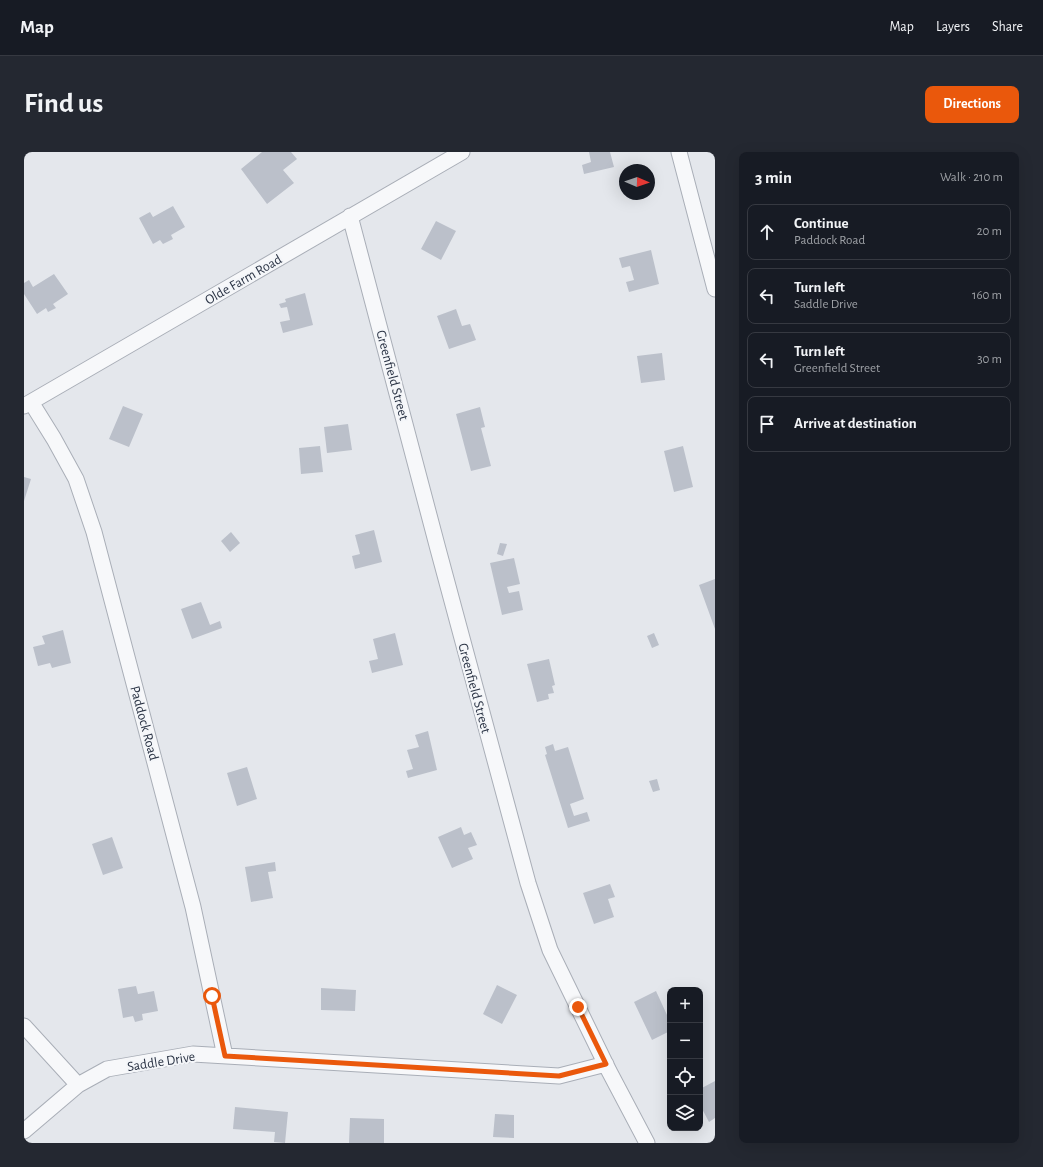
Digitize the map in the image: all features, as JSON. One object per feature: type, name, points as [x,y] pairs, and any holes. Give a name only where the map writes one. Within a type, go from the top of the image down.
[{"type":"street","name":"Olde Farm Road","points":[[27,404],[462,152]]},
{"type":"street","points":[[679,152],[715,288]]},
{"type":"street","name":"Greenfield Street","points":[[350,216],[528,883],[550,950],[647,1143]]},
{"type":"street","name":"Paddock Road","points":[[27,404],[54,439],[76,479],[94,532],[193,907],[225,1056]]},
{"type":"street","points":[[24,1026],[78,1085]]},
{"type":"street","name":"Saddle Drive","points":[[24,1131],[78,1085],[107,1069],[193,1054],[559,1076],[606,1064]]},
{"type":"building","points":[[262,152],[291,152],[297,159],[283,170],[294,183],[267,204],[241,169]]},
{"type":"building","points":[[589,152],[610,152],[614,167],[584,174],[582,165],[591,162]]},
{"type":"building","points":[[173,206],[185,227],[171,235],[173,239],[163,244],[160,240],[153,244],[139,218],[150,212],[153,217]]},
{"type":"building","points":[[436,221],[456,231],[441,260],[421,249]]},
{"type":"building","points":[[651,250],[659,284],[629,292],[626,282],[634,280],[630,266],[622,268],[619,258]]},
{"type":"building","points":[[54,274],[68,294],[53,304],[56,308],[48,312],[46,308],[37,314],[24,294],[24,283],[29,280],[33,287]]},
{"type":"building","points":[[305,293],[313,325],[283,333],[280,322],[290,320],[287,307],[281,308],[279,304],[286,302],[285,299]]},
{"type":"building","points":[[456,309],[462,326],[470,324],[476,340],[449,349],[437,316]]},
{"type":"building","points":[[662,353],[665,380],[641,383],[637,356]]},
{"type":"building","points":[[123,406],[143,414],[129,447],[109,439]]},
{"type":"building","points":[[480,407],[485,427],[481,428],[491,466],[471,471],[456,414]]},
{"type":"building","points":[[348,424],[352,450],[327,453],[324,427]]},
{"type":"building","points":[[320,446],[323,472],[301,474],[299,448]]},
{"type":"building","points":[[683,446],[693,487],[674,492],[664,451]]},
{"type":"building","points":[[24,477],[31,479],[24,501]]},
{"type":"building","points":[[374,530],[382,562],[355,569],[352,556],[360,554],[355,535]]},
{"type":"building","points":[[231,532],[240,543],[230,552],[221,541]]},
{"type":"building","points":[[500,543],[507,544],[503,556],[497,554]]},
{"type":"building","points":[[514,558],[520,584],[507,587],[509,593],[519,591],[523,610],[502,615],[490,563]]},
{"type":"building","points":[[715,579],[715,629],[699,585]]},
{"type":"building","points":[[201,602],[210,625],[220,621],[222,628],[192,639],[181,609]]},
{"type":"building","points":[[63,630],[71,663],[52,668],[50,663],[38,666],[33,647],[45,644],[42,636]]},
{"type":"building","points":[[395,633],[403,665],[372,673],[369,661],[378,659],[373,639]]},
{"type":"building","points":[[654,633],[659,645],[652,648],[647,636]]},
{"type":"building","points":[[549,659],[555,685],[552,686],[554,693],[548,694],[549,699],[537,702],[527,664]]},
{"type":"building","points":[[428,731],[437,770],[408,778],[406,771],[413,769],[407,750],[419,747],[415,735]]},
{"type":"building","points":[[553,744],[555,751],[568,747],[584,799],[570,804],[574,816],[587,812],[590,821],[568,828],[545,755],[547,754],[545,747]]},
{"type":"building","points":[[247,767],[257,799],[237,806],[227,773]]},
{"type":"building","points":[[657,779],[660,790],[653,792],[649,781]]},
{"type":"building","points":[[461,827],[464,835],[471,832],[477,845],[468,848],[473,859],[452,868],[438,837]]},
{"type":"building","points":[[112,837],[123,868],[103,875],[92,844]]},
{"type":"building","points":[[275,862],[276,871],[268,872],[273,898],[251,902],[245,867]]},
{"type":"building","points":[[610,884],[615,897],[608,899],[614,917],[594,924],[583,893]]},
{"type":"building","points":[[497,985],[517,995],[502,1024],[483,1014]]},
{"type":"building","points":[[136,986],[138,994],[154,991],[158,1011],[142,1014],[143,1020],[135,1022],[133,1016],[123,1018],[118,989]]},
{"type":"building","points":[[321,988],[356,990],[355,1011],[321,1010]]},
{"type":"building","points":[[656,991],[667,1015],[667,1032],[652,1040],[634,1002]]},
{"type":"building","points":[[715,1081],[715,1118],[709,1122],[703,1111],[703,1087]]},
{"type":"building","points":[[235,1107],[288,1112],[285,1143],[274,1142],[275,1132],[233,1129]]},
{"type":"building","points":[[495,1114],[514,1115],[514,1138],[493,1137]]},
{"type":"building","points":[[350,1118],[384,1119],[384,1143],[349,1143]]},
{"type":"route","points":[[212,996],[225,1056],[559,1076],[606,1064],[578,1007]]}]
